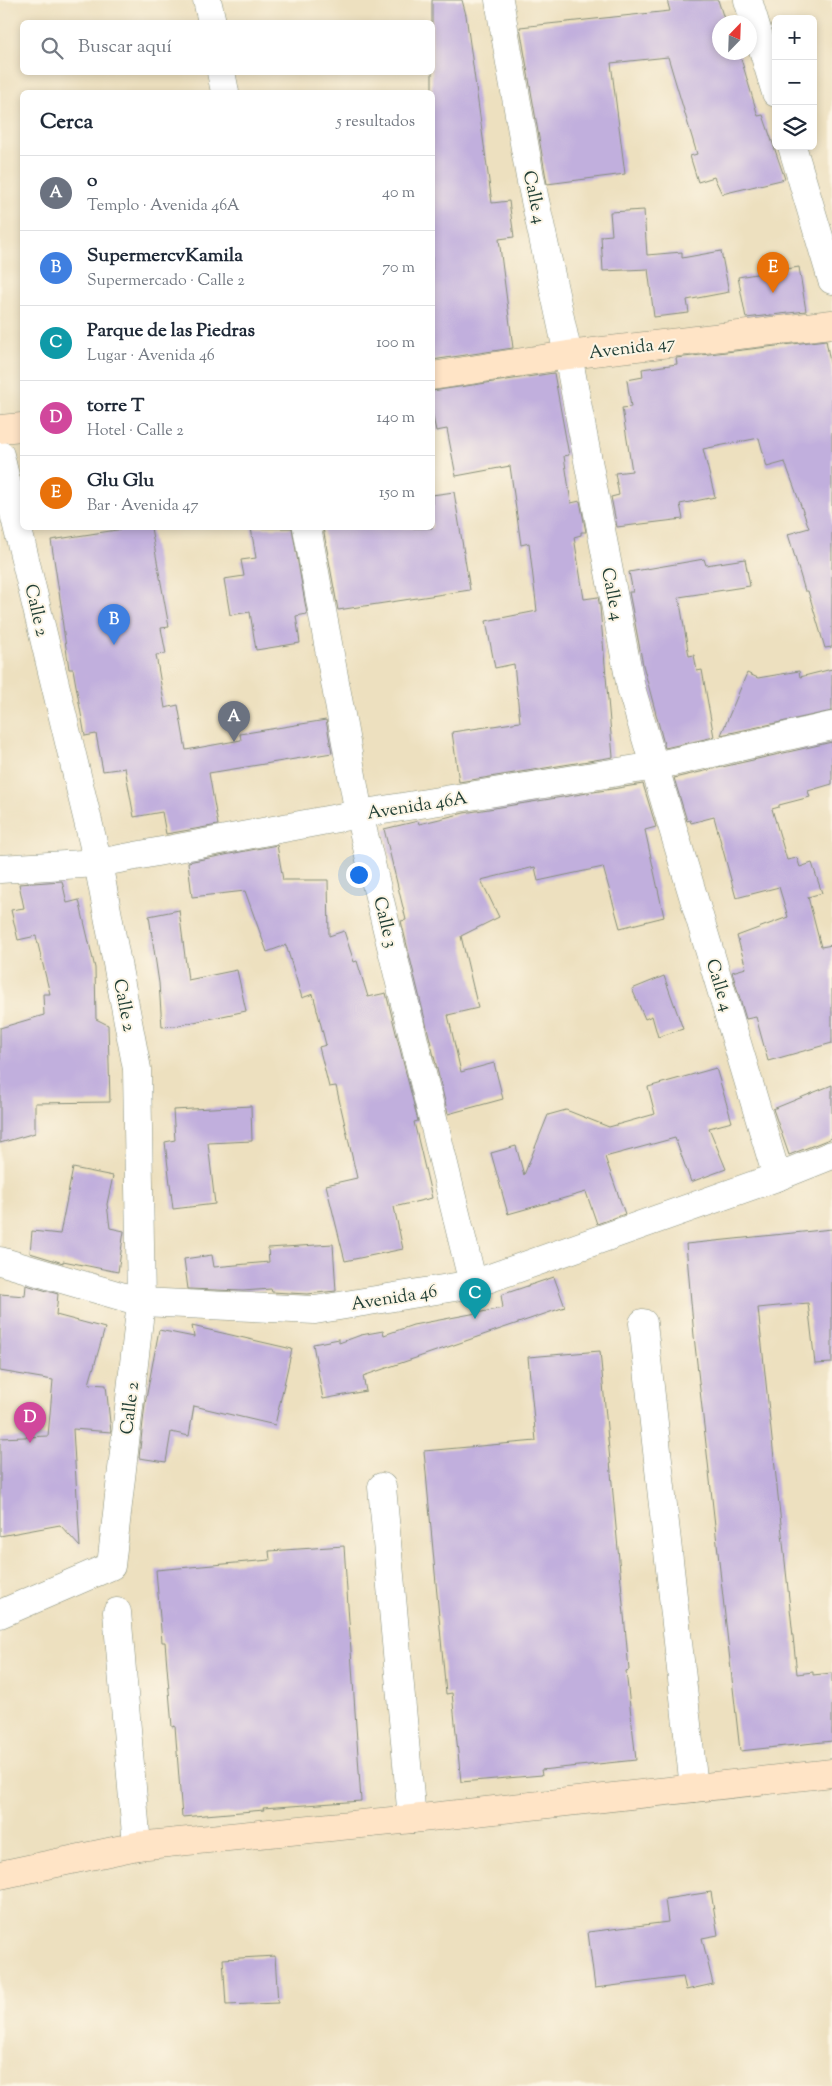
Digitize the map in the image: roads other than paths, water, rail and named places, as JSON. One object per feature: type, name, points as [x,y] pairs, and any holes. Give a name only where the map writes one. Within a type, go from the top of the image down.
[{"type":"street","points":[[207,0],[212,20]]},
{"type":"street","name":"Calle 4","points":[[499,0],[530,177],[568,355],[631,688],[777,1177]]},
{"type":"street","points":[[748,0],[772,80]]},
{"type":"street","points":[[222,75],[225,90]]},
{"type":"street","points":[[793,150],[832,280]]},
{"type":"street","name":"Avenida 47","points":[[435,376],[568,355],[832,324]]},
{"type":"street","points":[[0,430],[20,427]]},
{"type":"street","name":"Calle 2","points":[[0,455],[98,863],[137,1069],[141,1302],[111,1566],[0,1614]]},
{"type":"street","name":"Calle 3","points":[[308,530],[359,814],[473,1284]]},
{"type":"street","name":"Avenida 46A","points":[[0,869],[98,863],[359,814],[655,766],[832,726]]},
{"type":"street","name":"Avenida 46","points":[[0,1261],[141,1302],[315,1310],[473,1284],[777,1177],[832,1155]]},
{"type":"street","points":[[643,1323],[694,1788]]},
{"type":"street","points":[[382,1487],[412,1819]]},
{"type":"street","points":[[116,1612],[137,1846]]},
{"type":"street","points":[[0,1875],[137,1846],[412,1819],[832,1773]]},
{"type":"place","name":"Glu Glu","points":[[773,293]]},
{"type":"place","name":"SupermercvKamila","points":[[114,645]]},
{"type":"place","name":"o","points":[[234,742]]},
{"type":"place","name":"Parque de las Piedras","points":[[475,1319]]},
{"type":"place","name":"torre T","points":[[30,1443]]}]
